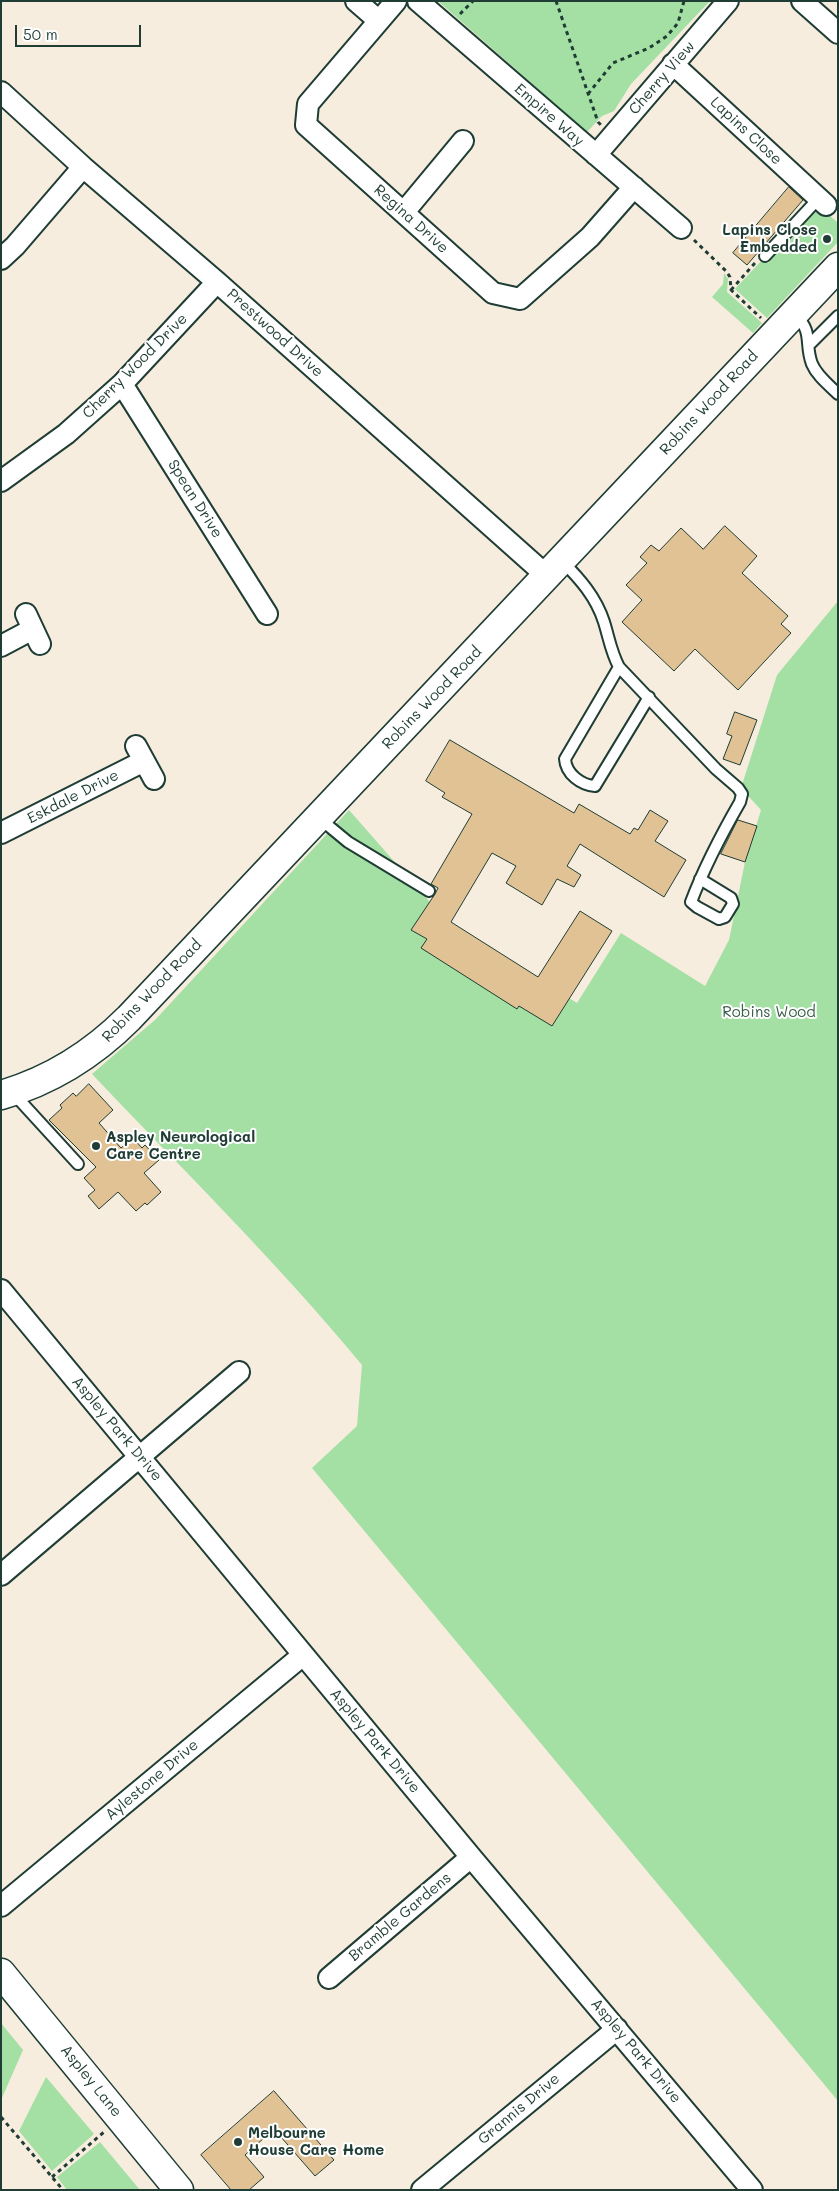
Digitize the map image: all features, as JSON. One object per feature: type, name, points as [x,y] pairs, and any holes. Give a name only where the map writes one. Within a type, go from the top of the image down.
[{"type":"street","points":[[356,1],[379,21]]},
{"type":"street","name":"Regina Drive","points":[[396,1],[308,104],[306,125],[492,293],[520,299],[590,237],[634,187]]},
{"type":"street","name":"Empire Way","points":[[418,1],[681,228]]},
{"type":"street","name":"Cherry View","points":[[596,155],[728,1]]},
{"type":"street","points":[[802,1],[838,33]]},
{"type":"street","name":"Lapins Close","points":[[673,64],[823,201]]},
{"type":"street","name":"Prestwood Drive","points":[[1,92],[83,167],[554,568]]},
{"type":"street","points":[[404,212],[464,141]]},
{"type":"street","points":[[1,259],[15,246],[83,167]]},
{"type":"street","name":"Robins Wood Road","points":[[6,1093],[46,1078],[75,1062],[110,1037],[838,267]]},
{"type":"street","name":"Cherry Wood Drive","points":[[1,480],[66,434],[122,384],[217,282]]},
{"type":"street","name":"Spean Drive","points":[[122,384],[268,614]]},
{"type":"street","points":[[1,646],[33,629]]},
{"type":"street","name":"Eskdale Drive","points":[[1,834],[140,753],[154,779]]},
{"type":"street","name":"Aspley Park Drive","points":[[1,1290],[471,1857],[752,2190]]},
{"type":"street","points":[[1,1575],[239,1372]]},
{"type":"street","name":"Aylestone Drive","points":[[1,1906],[303,1655]]},
{"type":"street","name":"Bramble Gardens","points":[[329,1978],[471,1857]]},
{"type":"street","name":"Aspley Lane","points":[[1,1973],[179,2190]]},
{"type":"street","name":"Grannis Drive","points":[[422,2190],[617,2029]]},
{"type":"lane","name":"Lapins Close","points":[[765,256],[823,201]]},
{"type":"lane","points":[[794,313],[805,324],[812,363],[838,394]]},
{"type":"lane","points":[[809,346],[838,316]]},
{"type":"lane","points":[[554,568],[582,581],[595,601],[604,621],[611,652],[619,667],[742,794],[740,802],[713,847],[700,879]]},
{"type":"lane","points":[[619,667],[565,759],[570,773],[586,786],[595,786],[649,697]]},
{"type":"lane","points":[[318,817],[348,842],[429,891]]},
{"type":"lane","points":[[6,1093],[78,1164]]},
{"type":"path","points":[[556,1],[598,122],[612,136]]},
{"type":"path","points":[[588,94],[613,63],[649,48],[666,36],[678,23],[684,1]]},
{"type":"path","points":[[681,228],[726,271],[730,277],[731,290],[776,332]]},
{"type":"path","points":[[731,290],[763,254],[765,256]]},
{"type":"path","points":[[1,2117],[63,2190]]},
{"type":"path","points":[[52,2177],[121,2118]]},
{"type":"green space","points":[[438,1],[710,1],[631,84],[614,111],[602,116],[587,132]]},
{"type":"green space","points":[[819,210],[826,212],[838,223],[838,242],[767,318],[735,289],[763,259],[768,263],[812,212]]},
{"type":"green space","points":[[724,273],[728,279],[727,292],[762,323],[753,333],[712,297],[723,284]]},
{"type":"green space","name":"Robins Wood","points":[[838,601],[838,2101],[312,1468],[357,1426],[362,1365],[264,1253],[92,1074],[156,1019],[349,810],[443,917],[459,930],[577,1003],[621,933],[705,986],[729,940],[745,862],[761,810],[741,788],[777,675]]},
{"type":"green space","points":[[1,2023],[23,2050],[1,2100]]},
{"type":"green space","points":[[46,2077],[94,2134],[52,2171],[19,2131]]},
{"type":"green space","points":[[100,2142],[140,2190],[67,2190],[57,2177]]},
{"type":"building","points":[[789,187],[803,200],[747,265],[733,253]]},
{"type":"building","points":[[725,526],[757,556],[742,573],[788,616],[781,624],[791,633],[738,690],[695,649],[674,671],[622,622],[642,600],[626,585],[647,563],[640,557],[651,545],[659,551],[681,528],[703,549]]},
{"type":"building","points":[[735,712],[757,720],[740,765],[723,759],[732,736],[727,734]]},
{"type":"building","points":[[450,740],[574,813],[579,804],[630,834],[634,828],[638,830],[650,810],[668,821],[655,841],[686,860],[664,897],[580,844],[567,866],[581,875],[574,887],[557,879],[542,905],[506,883],[516,866],[492,853],[451,922],[538,977],[580,911],[612,931],[552,1026],[519,1006],[517,1009],[421,948],[427,939],[411,930],[435,894],[438,888],[431,884],[472,814],[442,797],[445,793],[426,781]]},
{"type":"building","points":[[738,820],[757,826],[745,862],[721,854]]},
{"type":"building","name":"Aspley Neurological Care Centre","points":[[89,1084],[113,1110],[99,1123],[121,1148],[133,1138],[142,1148],[145,1145],[159,1160],[144,1173],[161,1192],[147,1205],[145,1203],[136,1211],[118,1192],[99,1209],[88,1196],[95,1190],[84,1178],[96,1167],[49,1120],[62,1108],[60,1105],[73,1093],[76,1096]]},
{"type":"building","name":"Melbourne House Care Home","points":[[274,2091],[334,2160],[315,2176],[274,2129],[245,2155],[264,2177],[249,2190],[231,2190],[201,2155]]},
{"type":"place","name":"Lapins Close Embedded","points":[[827,239]]},
{"type":"place","name":"Aspley Neurological Care Centre","points":[[96,1146]]},
{"type":"place","name":"Melbourne House Care Home","points":[[238,2142]]}]
